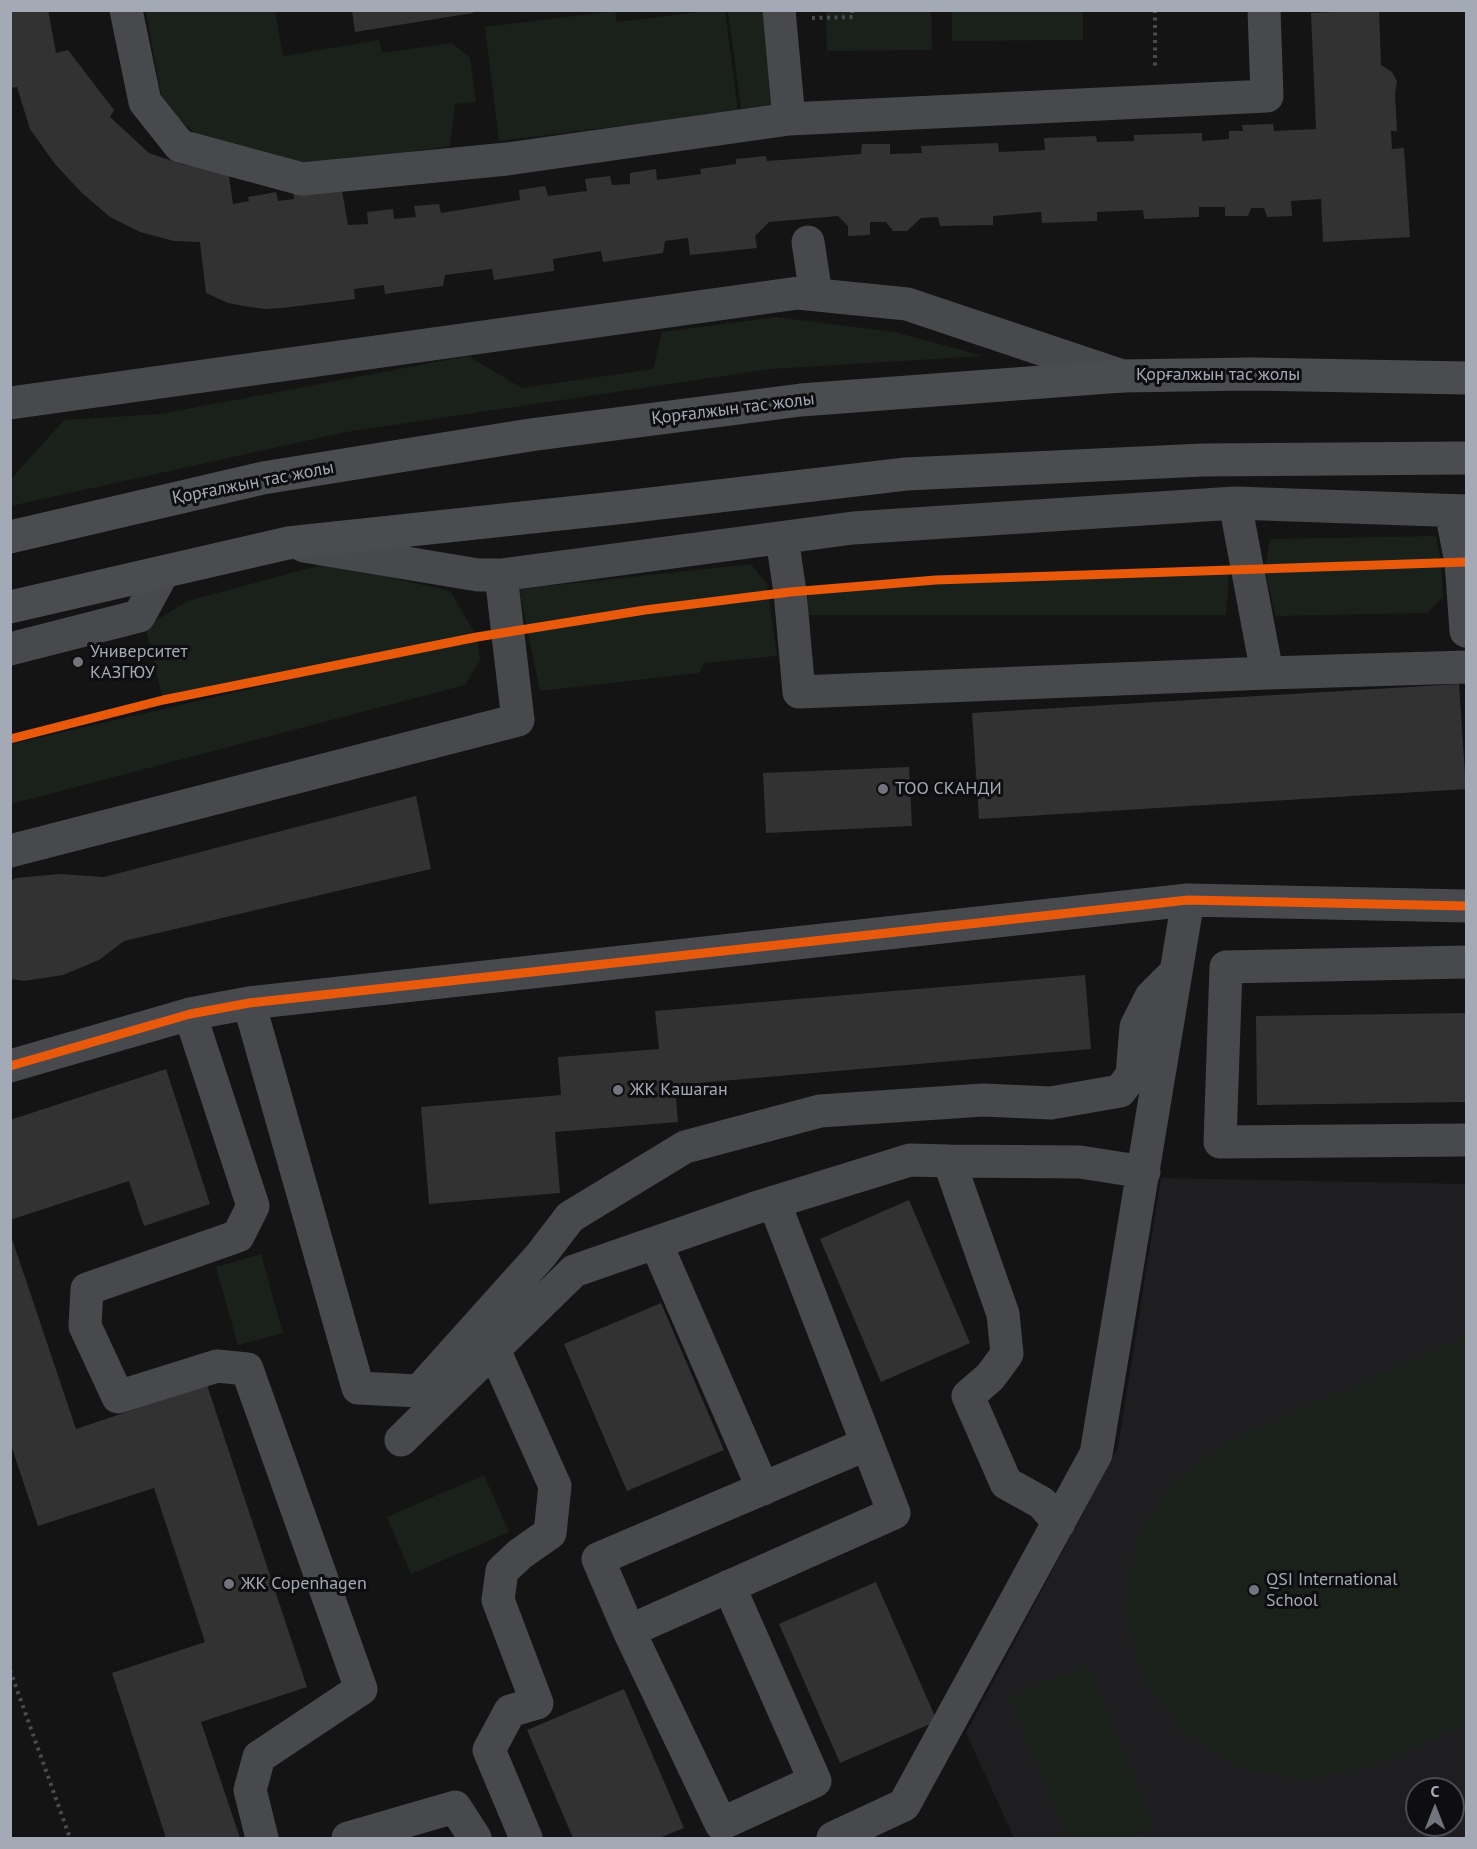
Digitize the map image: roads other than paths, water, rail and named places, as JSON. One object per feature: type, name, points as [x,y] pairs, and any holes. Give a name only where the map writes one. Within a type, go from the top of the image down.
[{"type":"main road","name":"Қорғалжын тас жолы","points":[[10,537],[263,478],[530,435],[801,400],[1122,376],[1251,374],[1467,378]]},
{"type":"main road","points":[[10,607],[288,543],[906,474],[1203,460],[1467,458]]},
{"type":"street","points":[[126,10],[145,102],[180,146],[302,179],[507,159],[789,120],[1267,96],[1264,10]]},
{"type":"street","points":[[779,15],[789,120]]},
{"type":"street","points":[[808,242],[816,295]]},
{"type":"street","points":[[10,403],[798,293],[907,303],[1122,376]]},
{"type":"street","points":[[288,543],[478,575],[501,575],[853,528],[1235,503],[1459,511],[1467,631]]},
{"type":"street","points":[[1235,503],[1267,673]]},
{"type":"street","points":[[782,538],[790,592],[799,692],[1467,667]]},
{"type":"street","points":[[10,649],[139,616],[163,572]]},
{"type":"street","points":[[10,851],[518,720],[501,575]]},
{"type":"street","points":[[10,1066],[190,1014],[249,1003],[1188,900],[1467,906]]},
{"type":"street","points":[[833,1839],[904,1805],[1096,1454],[1188,900]]},
{"type":"street","points":[[1467,962],[1226,967],[1220,1142],[1467,1140]]},
{"type":"street","points":[[249,1003],[358,1388],[419,1391],[541,1255],[570,1217],[685,1147],[820,1111],[983,1100],[1051,1103],[1120,1091],[1132,1075],[1136,1027],[1151,997],[1176,972]]},
{"type":"street","points":[[190,1014],[253,1206],[238,1236],[87,1289],[85,1326],[118,1397],[217,1366],[247,1369],[361,1689],[259,1757],[250,1790],[262,1839]]},
{"type":"street","points":[[401,1440],[574,1271],[774,1202],[910,1160],[1080,1162],[1144,1172]]},
{"type":"street","points":[[949,1161],[1003,1314],[1007,1354],[990,1377],[968,1396],[1006,1483],[1042,1503],[1059,1523]]},
{"type":"street","points":[[629,1631],[894,1512],[774,1202]]},
{"type":"street","points":[[656,1243],[763,1489]]},
{"type":"street","points":[[494,1350],[555,1486],[550,1533],[520,1554],[502,1571],[498,1600],[537,1702],[510,1711],[489,1750],[526,1839]]},
{"type":"street","points":[[729,1586],[815,1781],[720,1824],[629,1631],[598,1559],[867,1444]]},
{"type":"street","points":[[348,1839],[455,1807],[475,1839]]},
{"type":"place","name":"Университет КАЗГЮУ","points":[[78,662]]},
{"type":"place","name":"ТОО СКАНДИ","points":[[883,789]]},
{"type":"place","name":"ЖК Кашаган","points":[[618,1090]]},
{"type":"place","name":"ЖК Copenhagen","points":[[229,1584]]},
{"type":"place","name":"QSI International School","points":[[1254,1590]]}]
